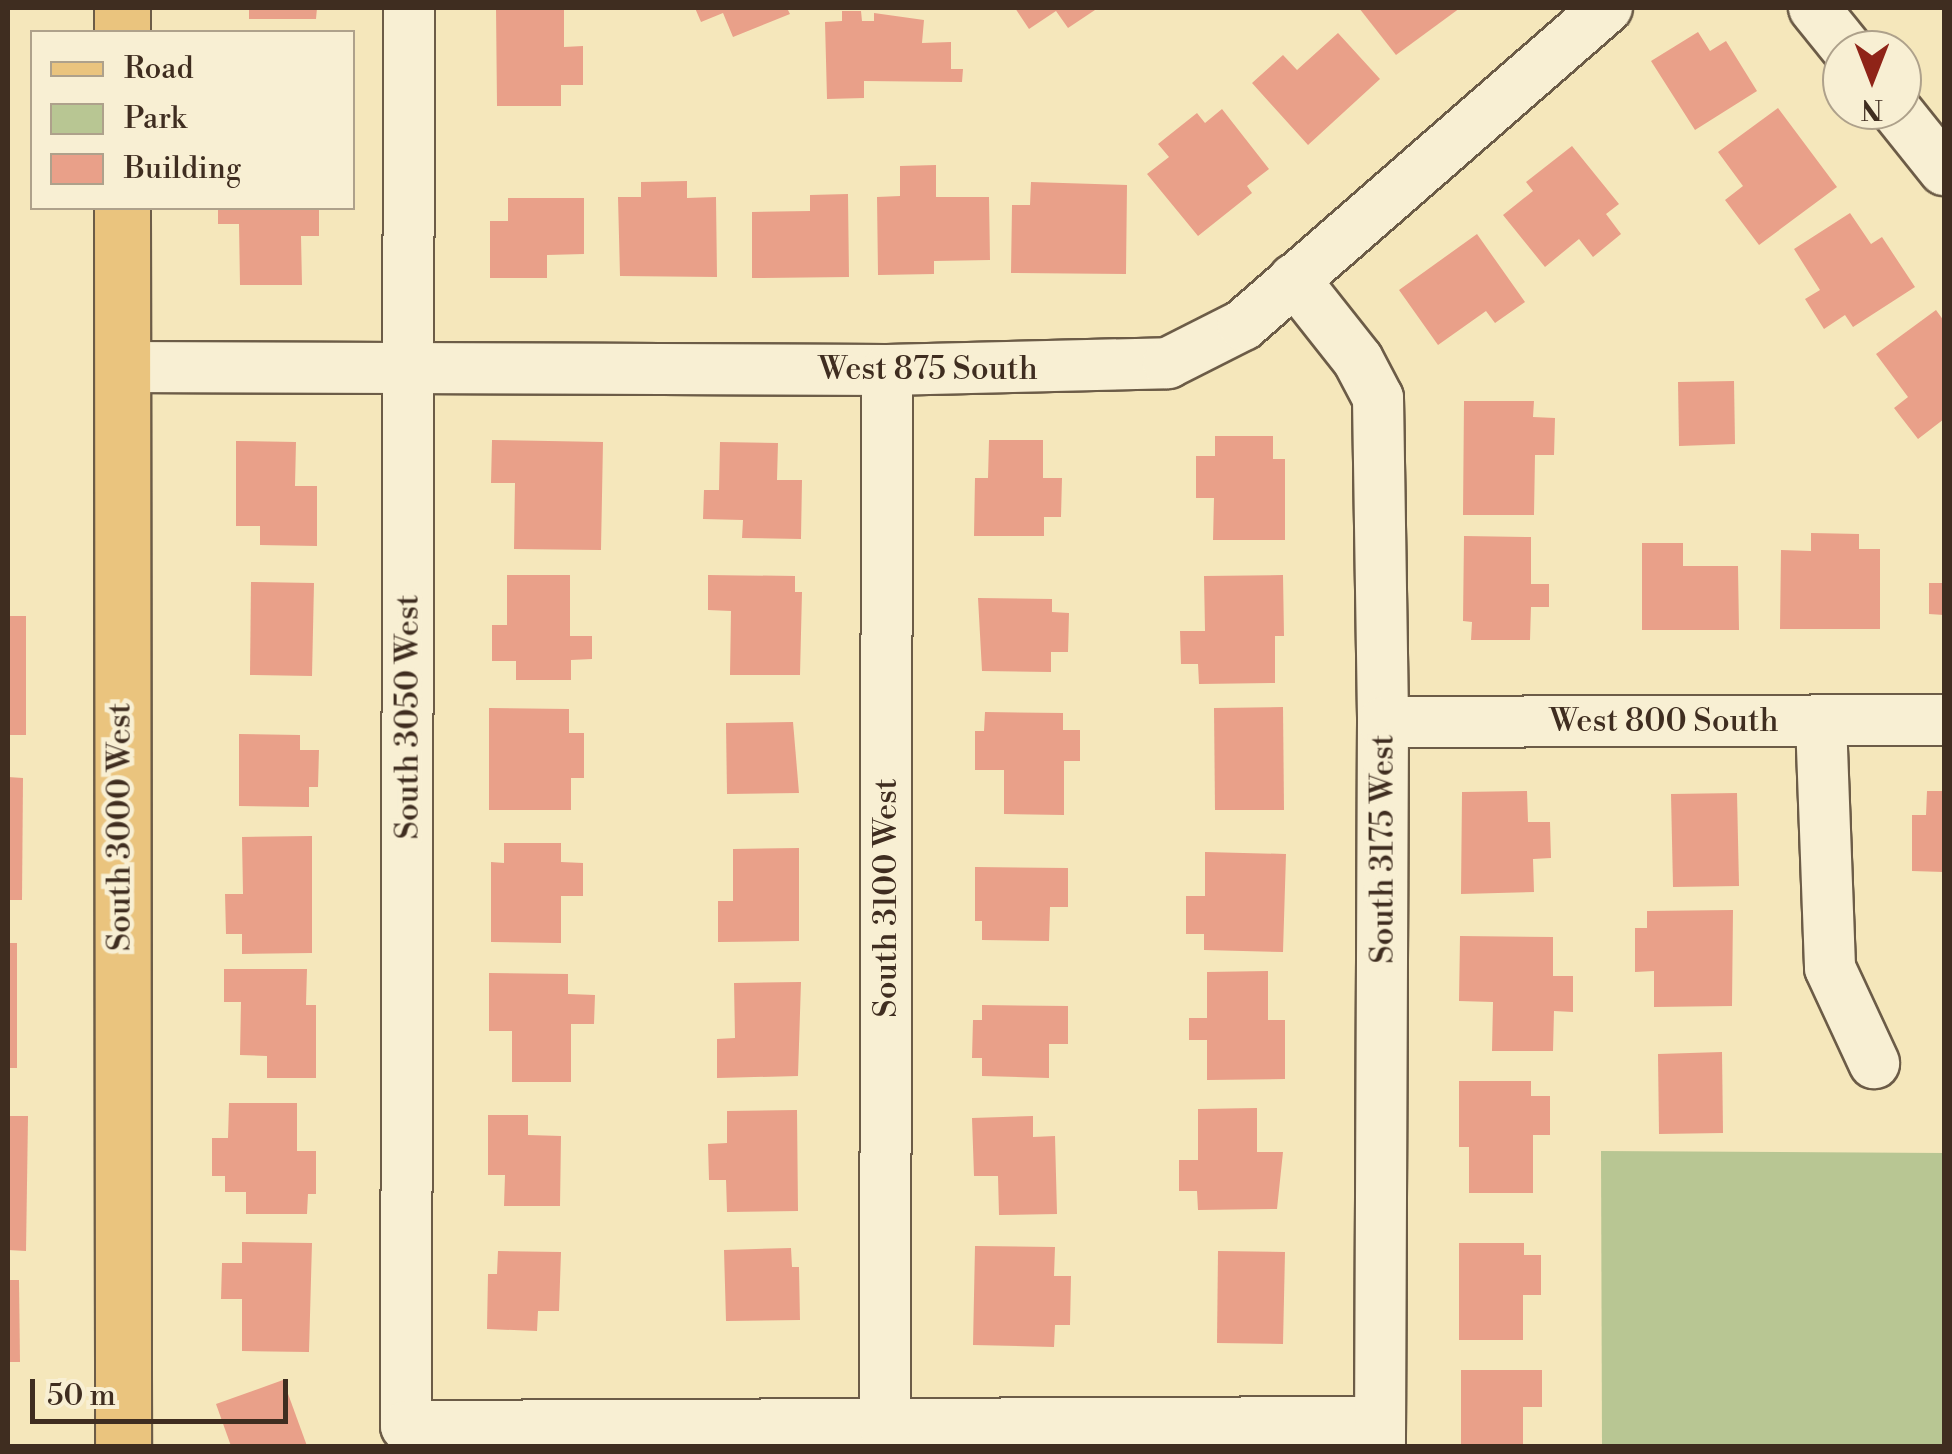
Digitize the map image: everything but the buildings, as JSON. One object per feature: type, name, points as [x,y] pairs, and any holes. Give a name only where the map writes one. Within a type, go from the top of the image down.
[{"type":"main road","name":"South 3000 West","points":[[122,210],[123,1446]]},
{"type":"street","name":"South 3050 West","points":[[408,8],[406,1426],[885,1427]]},
{"type":"street","name":"West 875 South","points":[[122,367],[887,370],[1168,363],[1243,324],[1607,8]]},
{"type":"street","points":[[1814,8],[1832,30]]},
{"type":"street","points":[[1912,130],[1944,170]]},
{"type":"street","name":"South 3175 West","points":[[1294,279],[1358,360],[1378,398],[1384,722],[1380,1434]]},
{"type":"street","name":"South 3100 West","points":[[885,1427],[887,370]]},
{"type":"street","name":"West 800 South","points":[[1384,722],[1944,720]]},
{"type":"street","points":[[1821,721],[1830,968],[1874,1063]]},
{"type":"street","points":[[885,1427],[1380,1434]]},
{"type":"green space","points":[[1601,1151],[1944,1153],[1944,1446],[1602,1446]]}]
